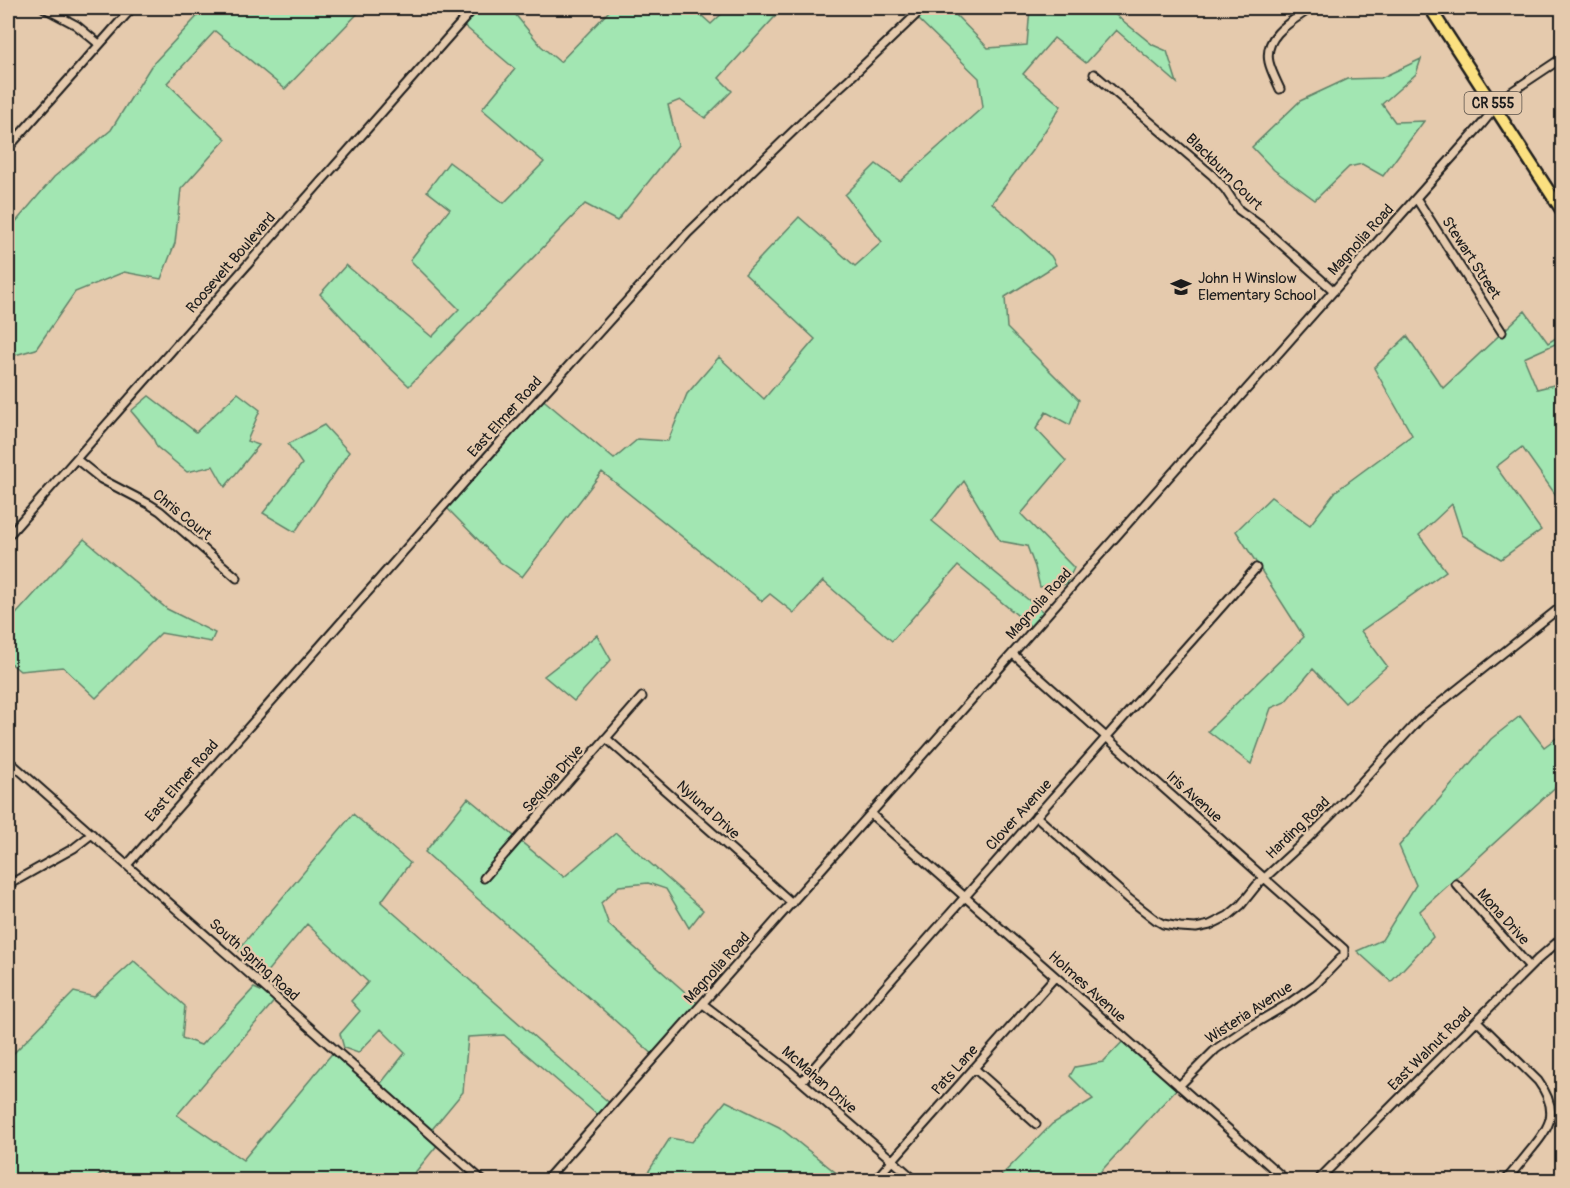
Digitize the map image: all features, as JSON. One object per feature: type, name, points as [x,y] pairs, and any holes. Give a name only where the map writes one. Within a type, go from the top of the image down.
[{"type":"main road","name":"CR 555","points":[[1430,8],[1563,211]]},
{"type":"street","points":[[44,8],[76,25],[99,44]]},
{"type":"street","points":[[8,148],[132,8]]},
{"type":"street","name":"Roosevelt Boulevard","points":[[8,536],[474,8]]},
{"type":"street","name":"East Elmer Road","points":[[127,865],[688,233],[923,8]]},
{"type":"street","points":[[1280,89],[1269,60],[1270,45],[1281,29],[1311,8]]},
{"type":"street","name":"Magnolia Road","points":[[546,1180],[1495,107],[1509,92],[1563,58]]},
{"type":"street","name":"Blackburn Court","points":[[1094,74],[1212,175],[1242,214],[1261,226],[1334,291]]},
{"type":"street","name":"Stewart Street","points":[[1416,198],[1503,332]]},
{"type":"street","name":"Chris Court","points":[[76,459],[102,479],[160,511],[237,578]]},
{"type":"street","name":"Clover Avenue","points":[[802,1081],[1256,568]]},
{"type":"street","name":"Harding Road","points":[[1036,816],[1129,899],[1163,924],[1196,928],[1217,922],[1241,904],[1265,877],[1334,812],[1420,719],[1563,606]]},
{"type":"street","name":"Iris Avenue","points":[[1012,654],[1342,946],[1344,955],[1336,964]]},
{"type":"street","name":"Sequoia Drive","points":[[484,878],[642,697]]},
{"type":"street","name":"Nylund Drive","points":[[606,738],[792,903]]},
{"type":"street","name":"South Spring Road","points":[[8,760],[482,1180]]},
{"type":"street","name":"Holmes Avenue","points":[[871,814],[1286,1180]]},
{"type":"street","points":[[8,885],[74,848],[92,834]]},
{"type":"street","name":"Mona Drive","points":[[1456,884],[1530,967]]},
{"type":"street","name":"East Walnut Road","points":[[1318,1180],[1530,967],[1563,938]]},
{"type":"street","name":"Wisteria Avenue","points":[[1179,1086],[1216,1049],[1317,984],[1336,964]]},
{"type":"street","name":"Pats Lane","points":[[875,1180],[1055,977]]},
{"type":"street","name":"McMahan Drive","points":[[703,1004],[802,1081],[915,1180]]},
{"type":"street","points":[[1477,1021],[1538,1080],[1549,1100],[1551,1115],[1547,1130],[1506,1180]]},
{"type":"street","points":[[974,1068],[1036,1124]]},
{"type":"green space","points":[[205,8],[363,8],[285,89],[215,31],[167,83],[226,139],[181,189],[175,243],[161,279],[124,272],[75,292],[36,349],[8,357],[8,231],[54,177],[111,130],[151,66]]},
{"type":"green space","points":[[475,8],[510,8],[541,46],[560,62],[612,8],[693,8],[711,24],[728,8],[783,8],[719,78],[732,91],[705,118],[680,100],[668,105],[678,145],[617,221],[585,204],[409,386],[320,294],[346,265],[432,337],[459,309],[410,260],[450,209],[427,191],[449,162],[504,203],[544,162],[482,109],[515,69],[461,23]]},
{"type":"green space","points":[[922,8],[949,8],[988,48],[1027,45],[1030,8],[1107,8],[1153,45],[1167,51],[1177,83],[1116,30],[1086,63],[1054,38],[1023,74],[1061,106],[1034,148],[992,203],[1051,256],[1056,265],[1005,297],[1007,328],[1079,400],[1070,425],[1046,412],[1036,429],[1066,461],[1021,514],[1074,568],[1066,584],[1040,587],[1027,546],[1000,541],[964,481],[932,521],[1047,615],[1034,629],[958,566],[892,641],[823,581],[794,613],[770,594],[762,601],[602,472],[522,577],[500,562],[445,506],[540,397],[614,459],[638,439],[668,441],[687,394],[719,357],[764,399],[815,339],[745,274],[799,217],[855,266],[882,242],[845,195],[876,164],[900,181],[983,107],[979,78],[914,15]]},
{"type":"green space","points":[[1421,59],[1416,74],[1382,104],[1395,122],[1424,121],[1383,176],[1362,164],[1349,167],[1315,200],[1274,170],[1252,147],[1300,101],[1347,79],[1381,78]]},
{"type":"green space","points":[[1525,311],[1548,343],[1562,334],[1562,341],[1524,358],[1537,389],[1562,383],[1562,504],[1522,447],[1496,467],[1541,530],[1501,559],[1462,535],[1452,504],[1419,535],[1446,571],[1361,631],[1387,666],[1345,703],[1313,669],[1285,702],[1271,708],[1251,764],[1208,731],[1304,637],[1236,531],[1271,497],[1310,525],[1336,491],[1412,435],[1374,368],[1407,336],[1443,388]]},
{"type":"green space","points":[[238,393],[260,410],[247,441],[259,445],[225,487],[213,466],[187,472],[157,447],[152,436],[131,411],[149,396],[196,432]]},
{"type":"green space","points":[[324,425],[349,452],[295,532],[263,513],[302,464],[288,444]]},
{"type":"green space","points":[[84,539],[167,609],[215,633],[211,642],[161,633],[96,698],[63,667],[20,671],[8,661],[8,623]]},
{"type":"green space","points":[[597,635],[611,660],[574,701],[544,676]]},
{"type":"green space","points":[[1520,716],[1544,747],[1562,734],[1562,781],[1420,911],[1433,937],[1391,982],[1357,951],[1382,940],[1416,885],[1399,846],[1491,739]]},
{"type":"green space","points":[[468,798],[564,877],[616,833],[703,910],[689,928],[666,889],[648,883],[619,886],[601,903],[609,925],[701,1006],[656,1057],[425,852]]},
{"type":"green space","points":[[353,814],[410,863],[381,902],[613,1106],[602,1119],[504,1035],[468,1037],[463,1092],[429,1133],[439,1143],[409,1180],[113,1180],[103,1172],[94,1180],[8,1180],[8,1059],[74,992],[94,997],[134,961],[185,1006],[182,1038],[201,1045],[254,988],[277,998],[177,1115],[243,1160],[335,1050],[378,1087],[405,1053],[381,1029],[358,1053],[344,1048],[340,1034],[360,1011],[351,1001],[368,982],[307,924],[265,974],[238,950]]},
{"type":"green space","points":[[1127,1037],[1180,1085],[1093,1180],[997,1180],[1052,1124],[1093,1099],[1070,1076],[1075,1067],[1103,1062]]},
{"type":"green space","points":[[726,1101],[779,1127],[845,1180],[643,1180],[670,1138],[692,1142]]},
{"type":"place","name":"John H Winslow Elementary School","points":[[1181,287]]}]
